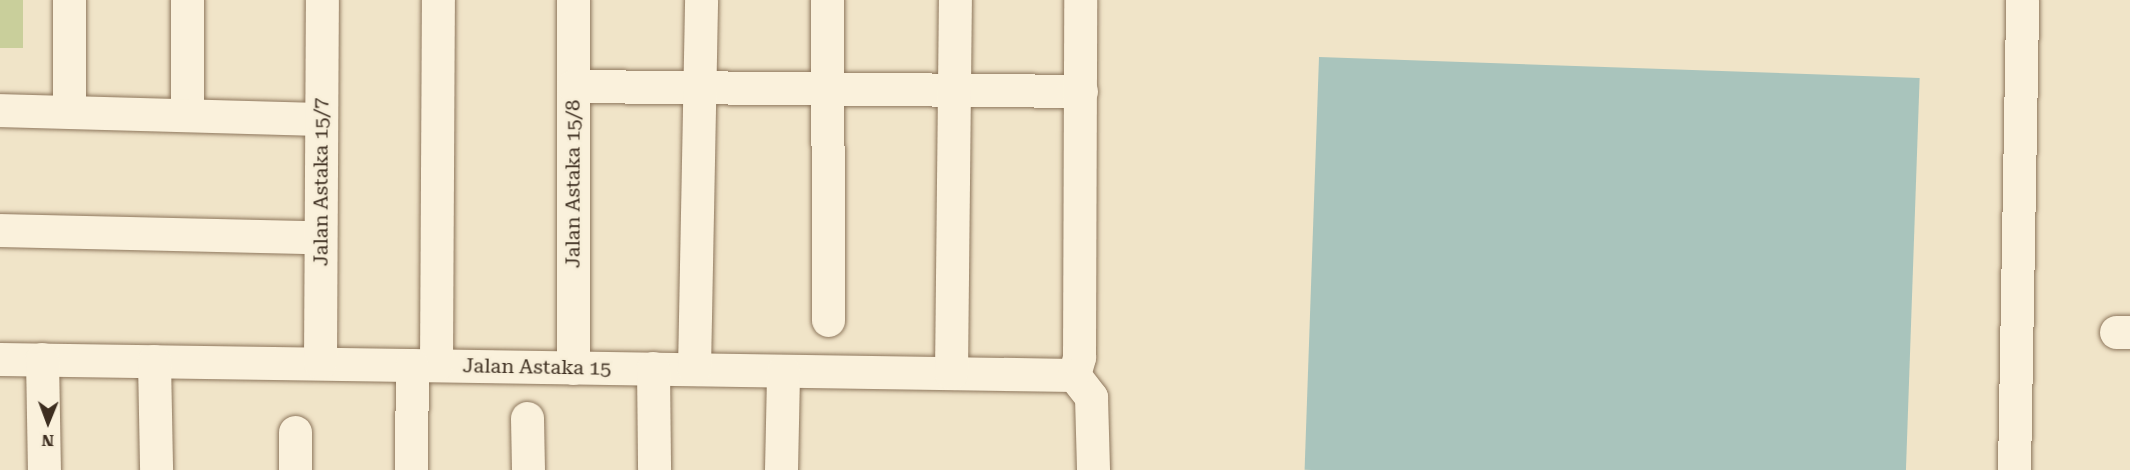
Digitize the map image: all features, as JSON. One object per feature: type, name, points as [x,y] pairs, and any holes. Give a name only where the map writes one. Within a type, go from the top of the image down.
[{"type":"street","points":[[69,0],[69,111]]},
{"type":"street","points":[[187,0],[187,114]]},
{"type":"street","name":"Jalan Astaka 15/7","points":[[320,363],[322,0]]},
{"type":"street","points":[[411,470],[424,365],[438,0]]},
{"type":"street","name":"Jalan Astaka 15/8","points":[[573,0],[573,368]]},
{"type":"street","points":[[694,369],[701,0]]},
{"type":"street","points":[[827,0],[828,320]]},
{"type":"street","points":[[951,373],[955,0]]},
{"type":"street","points":[[1080,0],[1079,357],[1074,375],[1091,397],[1093,470]]},
{"type":"street","points":[[2014,470],[2022,0]]},
{"type":"street","points":[[573,86],[955,87],[1081,91]]},
{"type":"street","points":[[0,110],[321,119]]},
{"type":"street","points":[[0,230],[320,237]]},
{"type":"street","name":"Jalan Astaka 15","points":[[0,358],[1074,375]]},
{"type":"street","points":[[42,359],[44,470]]},
{"type":"street","points":[[154,361],[156,470]]},
{"type":"street","points":[[653,368],[654,470]]},
{"type":"street","points":[[781,470],[783,371]]},
{"type":"street","points":[[527,418],[528,470]]},
{"type":"street","points":[[295,470],[296,432]]},
{"type":"green space","points":[[0,0],[23,0],[23,48],[0,48]]},
{"type":"water","points":[[1319,57],[1920,78],[1906,470],[1305,470]]}]
